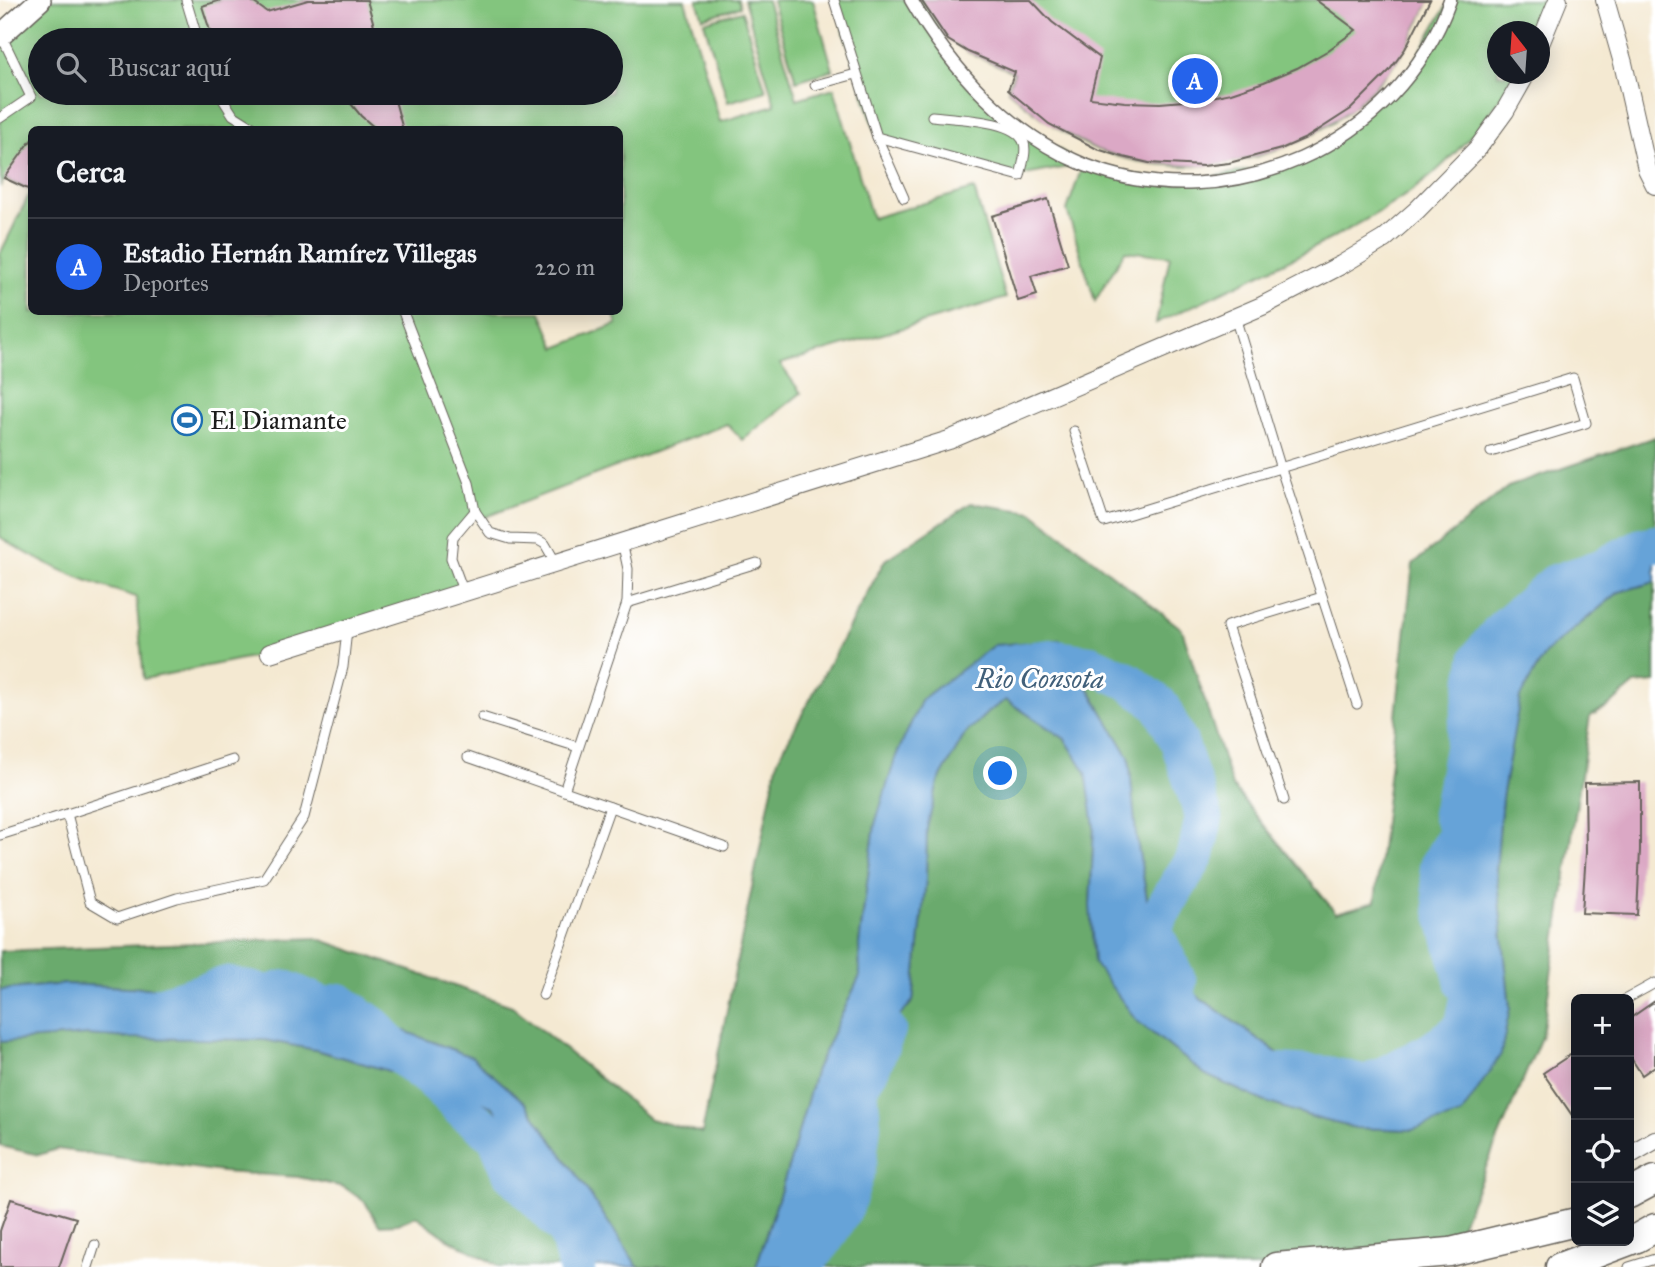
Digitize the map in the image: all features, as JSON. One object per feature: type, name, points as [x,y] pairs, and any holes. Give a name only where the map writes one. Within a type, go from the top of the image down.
[{"type":"main road","points":[[1634,1191],[1655,1180]]},
{"type":"main road","points":[[1276,1267],[1450,1252],[1571,1223]]},
{"type":"main road","points":[[1560,1267],[1637,1238],[1655,1228]]},
{"type":"street","points":[[1,36],[40,0]]},
{"type":"street","points":[[911,0],[947,56],[1007,118],[1028,134],[1083,164],[1103,171],[1144,181],[1176,184],[1228,181],[1270,172],[1318,151],[1355,129],[1401,85],[1420,60],[1436,33],[1450,0]]},
{"type":"street","points":[[1549,21],[1558,0]]},
{"type":"street","points":[[1605,0],[1623,63],[1647,169],[1655,185]]},
{"type":"street","points":[[271,653],[949,440],[1262,306],[1384,239],[1427,201],[1478,148],[1505,111],[1520,84]]},
{"type":"street","points":[[1634,1152],[1655,1140]]},
{"type":"lane","points":[[186,0],[194,28]]},
{"type":"lane","points":[[834,0],[877,137],[904,198]]},
{"type":"lane","points":[[1,36],[28,82]]},
{"type":"lane","points":[[815,85],[856,74]]},
{"type":"lane","points":[[0,118],[28,100]]},
{"type":"lane","points":[[227,105],[233,115],[251,126]]},
{"type":"lane","points":[[877,137],[1020,176],[1026,146],[1020,135],[1007,126],[932,116]]},
{"type":"lane","points":[[404,315],[469,482],[475,511],[490,533],[510,539],[538,540],[545,544],[556,563]]},
{"type":"lane","points":[[1235,317],[1357,704]]},
{"type":"lane","points":[[1074,431],[1104,522],[1573,378],[1586,423],[1491,452]]},
{"type":"lane","points":[[464,593],[451,558],[453,537],[475,511]]},
{"type":"lane","points":[[564,791],[627,603],[628,569],[622,541]]},
{"type":"lane","points":[[627,603],[757,563]]},
{"type":"lane","points":[[1284,800],[1227,626],[1322,597]]},
{"type":"lane","points":[[67,814],[90,902],[117,918],[177,898],[264,880],[303,817],[343,667],[346,630]]},
{"type":"lane","points":[[482,717],[578,747]]},
{"type":"lane","points":[[468,757],[724,847]]},
{"type":"lane","points":[[0,835],[233,760]]},
{"type":"lane","points":[[543,995],[610,807]]},
{"type":"lane","points":[[1634,995],[1655,983]]},
{"type":"lane","points":[[88,1267],[95,1245]]},
{"type":"lane","points":[[1629,1267],[1655,1259]]},
{"type":"green space","points":[[40,0],[685,0],[720,122],[775,105],[744,0],[767,0],[797,99],[834,88],[872,218],[974,189],[1006,298],[780,364],[801,393],[742,440],[727,424],[480,519],[475,507],[459,531],[453,548],[455,566],[464,593],[271,653],[144,679],[136,597],[65,572],[0,537],[0,254],[28,197],[28,315],[542,315],[556,348],[617,324],[614,315],[623,315],[623,126],[28,126],[28,190],[5,179],[1,185],[0,36]]},
{"type":"green space","points":[[697,0],[738,0],[740,7],[703,18]]},
{"type":"green space","points":[[813,0],[833,70],[796,81],[772,1]]},
{"type":"green space","points":[[834,0],[1429,0],[1402,53],[1390,69],[1362,99],[1330,124],[1294,143],[1256,157],[1216,164],[1176,166],[1135,161],[1096,149],[1072,137],[1008,90],[1014,72],[968,52],[927,25],[1006,118],[1083,164],[1020,176],[877,137]]},
{"type":"green space","points":[[1450,0],[1547,0],[1540,21],[1487,21],[1487,84],[1510,84],[1478,128],[1432,175],[1391,205],[1347,230],[1156,323],[1170,256],[1125,251],[1095,301],[1067,210],[1083,164],[1176,184],[1300,160],[1401,85]]},
{"type":"green space","points":[[742,11],[766,91],[728,102],[704,22]]},
{"type":"green space","points":[[1655,437],[1655,545],[1604,555],[1472,695],[1455,879],[1470,994],[1463,1028],[1408,1082],[1367,1084],[1309,1075],[1178,982],[1152,928],[1136,835],[1129,757],[1060,640],[875,824],[859,944],[860,976],[816,1069],[756,1267],[638,1267],[525,1103],[472,1057],[394,1027],[325,1006],[269,994],[65,984],[0,990],[0,951],[316,938],[512,1006],[650,1119],[702,1133],[778,759],[885,560],[971,503],[1032,512],[1182,629],[1232,786],[1336,913],[1375,902],[1413,564],[1508,487]]},
{"type":"green space","points":[[1655,582],[1655,682],[1635,684],[1609,706],[1590,716],[1542,1035],[1450,1252],[1276,1267],[826,1267],[859,1086],[887,1030],[913,1001],[926,879],[927,828],[938,782],[965,734],[989,711],[1006,700],[1065,739],[1087,772],[1094,826],[1090,906],[1137,1021],[1206,1075],[1263,1101],[1356,1128],[1412,1130],[1510,1008],[1496,871],[1502,798],[1520,697],[1546,652],[1619,592]]},
{"type":"green space","points":[[87,1035],[265,1040],[316,1050],[438,1085],[493,1107],[567,1231],[576,1267],[501,1267],[448,1239],[416,1216],[397,1224],[379,1225],[365,1202],[344,1187],[298,1177],[222,1172],[57,1149],[39,1155],[0,1146],[0,1042]]},
{"type":"water","name":"Rio Consota","points":[[1655,545],[1655,582],[1619,592],[1546,652],[1520,697],[1502,798],[1496,870],[1510,1008],[1501,1054],[1461,1115],[1412,1130],[1356,1128],[1322,1120],[1263,1101],[1206,1075],[1137,1021],[1094,963],[1090,906],[1094,826],[1086,772],[1065,739],[1006,700],[989,711],[965,734],[938,782],[927,828],[926,879],[913,1001],[887,1030],[859,1087],[826,1267],[756,1267],[816,1069],[860,976],[859,944],[875,824],[896,756],[922,699],[994,645],[1060,640],[1129,757],[1136,835],[1152,928],[1178,982],[1308,1075],[1367,1084],[1408,1082],[1463,1028],[1470,995],[1455,879],[1460,775],[1480,657],[1502,629],[1555,583],[1583,564],[1604,555]]},
{"type":"water","points":[[65,984],[269,994],[325,1006],[394,1027],[472,1057],[525,1103],[638,1267],[576,1267],[567,1231],[493,1107],[438,1085],[316,1050],[265,1040],[87,1035],[0,1042],[0,990]]},
{"type":"building","points":[[221,0],[250,0],[267,12],[308,0],[367,0],[375,28],[209,28],[202,6]]},
{"type":"building","points":[[921,0],[1031,0],[1052,22],[1100,58],[1090,98],[1160,103],[1231,93],[1264,82],[1297,68],[1356,30],[1316,0],[1430,0],[1405,49],[1389,71],[1351,109],[1306,138],[1281,149],[1229,163],[1203,166],[1149,163],[1123,157],[1097,149],[1049,124],[1008,90],[1015,72],[968,52],[948,40]]},
{"type":"building","points":[[352,105],[396,105],[402,126],[373,126]]},
{"type":"building","points":[[28,145],[28,189],[4,178]]},
{"type":"building","points":[[1048,199],[1068,265],[1031,276],[1037,295],[1018,301],[992,216]]},
{"type":"building","points":[[1640,782],[1637,915],[1582,913],[1586,852],[1585,783]]},
{"type":"building","points":[[1655,1001],[1655,1066],[1642,1075],[1634,1063],[1634,1016]]},
{"type":"building","points":[[1571,1054],[1571,1114],[1543,1073]]},
{"type":"building","points":[[11,1199],[76,1218],[59,1267],[0,1267],[0,1231]]},
{"type":"waterway","points":[[1257,1068],[1263,1071],[1328,1075],[1367,1084],[1430,1052],[1463,1028],[1470,994],[1464,983],[1443,907],[1438,866],[1459,830],[1451,814],[1480,656],[1502,629],[1555,583],[1599,569],[1641,547],[1655,544]]},
{"type":"waterway","points":[[1019,662],[1050,658],[1091,664],[1128,681],[1160,705],[1179,742],[1204,817],[1196,855],[1152,928],[1178,982],[1173,993],[1194,1024]]},
{"type":"waterway","points":[[802,1267],[823,1242],[845,1207],[857,1168],[862,1125],[859,1086],[871,1068],[887,1030],[878,1019],[886,982]]},
{"type":"waterway","points":[[159,1006],[227,985],[269,994],[285,989],[325,1006],[340,1002],[374,1026],[401,1056],[496,1136],[511,1172],[567,1231],[577,1267]]},
{"type":"place","name":"Estadio Hernán Ramírez Villegas","points":[[1195,81]]},
{"type":"place","name":"El Diamante","points":[[187,420]]}]
